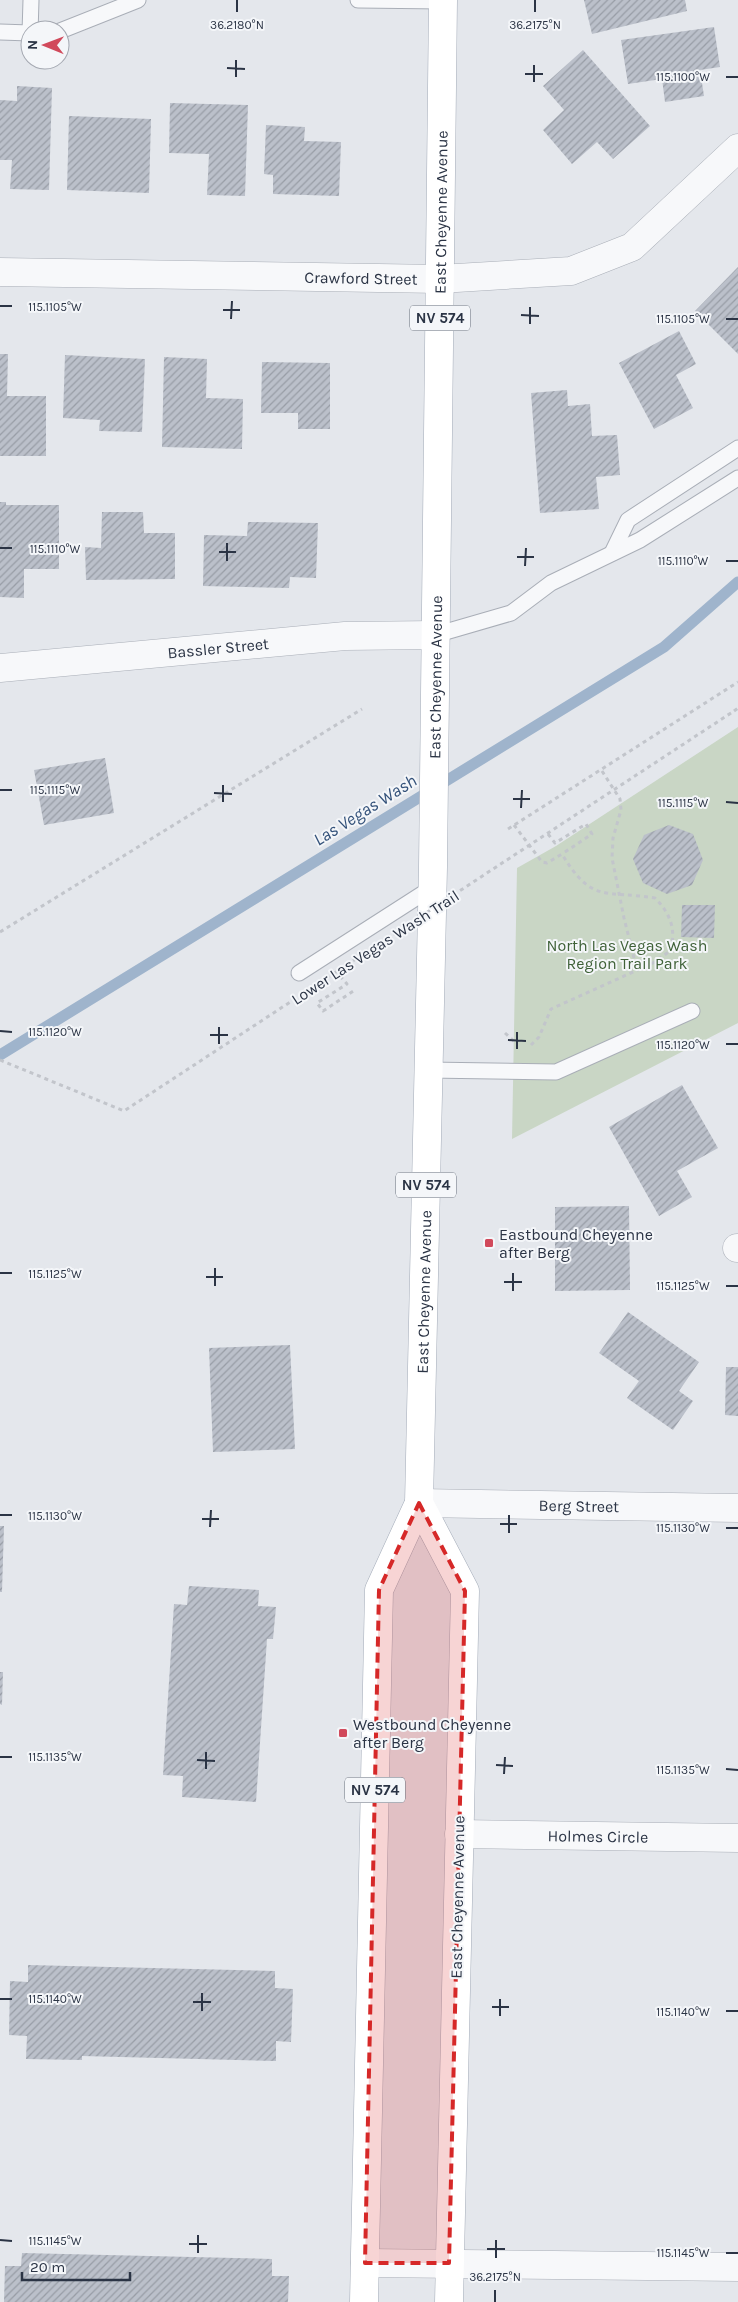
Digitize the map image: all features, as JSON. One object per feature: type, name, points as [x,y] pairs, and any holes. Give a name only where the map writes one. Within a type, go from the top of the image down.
[{"type":"main road","name":"East Cheyenne Avenue","points":[[364,2302],[379,1590],[419,1504],[433,877],[443,1]]},
{"type":"main road","name":"East Cheyenne Avenue","points":[[419,1504],[465,1591],[458,1834],[449,2302]]},
{"type":"street","name":"Crawford Street","points":[[0,272],[440,280],[571,271],[632,247],[738,148]]},
{"type":"street","name":"Bassler Street","points":[[0,668],[345,636],[435,635]]},
{"type":"street","name":"Berg Street","points":[[419,1504],[738,1508]]},
{"type":"street","name":"Holmes Circle","points":[[458,1834],[738,1838]]},
{"type":"street","points":[[365,2263],[738,2267]]},
{"type":"lane","points":[[30,20],[31,0]]},
{"type":"lane","points":[[70,27],[138,0]]},
{"type":"lane","points":[[358,0],[443,1]]},
{"type":"lane","points":[[0,32],[20,33]]},
{"type":"lane","points":[[612,553],[628,520],[738,448]]},
{"type":"lane","points":[[435,635],[511,613],[551,583],[640,540],[738,478]]},
{"type":"lane","points":[[299,973],[433,877]]},
{"type":"lane","points":[[428,1070],[556,1072],[692,1011]]},
{"type":"path","points":[[508,830],[738,682]]},
{"type":"path","name":"Lower Las Vegas Wash Trail","points":[[0,1060],[124,1111],[738,708]]},
{"type":"path","points":[[0,932],[362,710]]},
{"type":"path","points":[[602,771],[620,799],[621,810],[613,838],[612,858],[637,970]]},
{"type":"path","points":[[514,825],[542,862],[547,863],[592,834],[586,824],[555,843],[548,834]]},
{"type":"path","points":[[505,1033],[514,1043],[531,1045],[539,1038],[551,1009],[653,963],[670,951],[674,932],[667,911],[655,898],[620,895],[594,890],[581,882],[562,854]]},
{"type":"path","points":[[347,984],[317,1003],[323,1010],[355,990]]},
{"type":"highlighted area","points":[[419,1503],[465,1591],[449,2263],[365,2263],[379,1590]]},
{"type":"green space","name":"North Las Vegas Wash Region Trail Park","points":[[738,727],[738,1023],[512,1139],[517,868],[556,846]]},
{"type":"building","points":[[584,0],[685,0],[687,11],[592,34]]},
{"type":"building","points":[[714,27],[720,67],[700,70],[704,96],[665,102],[662,79],[628,84],[621,40]]},
{"type":"building","points":[[583,50],[650,126],[613,159],[597,142],[572,164],[543,130],[564,110],[543,86]]},
{"type":"building","points":[[17,86],[52,88],[49,190],[10,189],[12,160],[0,160],[0,100],[17,101]]},
{"type":"building","points":[[170,103],[248,105],[245,196],[207,195],[209,154],[169,153]]},
{"type":"building","points":[[69,116],[151,119],[149,193],[67,190]]},
{"type":"building","points":[[266,125],[305,127],[304,141],[341,142],[339,196],[273,194],[273,175],[264,174]]},
{"type":"building","points":[[738,267],[738,354],[695,311]]},
{"type":"building","points":[[679,331],[696,364],[676,375],[693,408],[654,429],[619,363]]},
{"type":"building","points":[[0,354],[8,354],[7,396],[46,396],[46,456],[0,456]]},
{"type":"building","points":[[65,355],[145,359],[142,432],[99,431],[100,420],[63,418]]},
{"type":"building","points":[[164,357],[207,359],[206,398],[243,399],[242,449],[162,447]]},
{"type":"building","points":[[262,362],[330,363],[330,429],[298,429],[298,413],[261,413]]},
{"type":"building","points":[[567,390],[568,406],[590,404],[592,436],[617,435],[620,475],[596,477],[599,509],[540,513],[531,393]]},
{"type":"building","points":[[0,502],[6,502],[6,505],[59,505],[59,569],[24,569],[24,598],[0,597]]},
{"type":"building","points":[[102,512],[143,512],[144,533],[175,533],[175,579],[86,580],[85,547],[101,548]]},
{"type":"building","points":[[248,522],[318,523],[316,578],[290,577],[289,588],[203,586],[204,535],[247,536]]},
{"type":"building","points":[[105,758],[114,813],[44,825],[34,770]]},
{"type":"building","points":[[669,825],[693,834],[703,860],[692,885],[667,894],[643,883],[633,859],[644,835]]},
{"type":"building","points":[[682,905],[715,905],[714,938],[681,937]]},
{"type":"building","points":[[682,1085],[718,1148],[677,1171],[692,1197],[659,1216],[609,1127]]},
{"type":"building","points":[[629,1206],[630,1290],[555,1291],[555,1207]]},
{"type":"building","points":[[628,1312],[699,1362],[679,1391],[693,1401],[673,1430],[627,1398],[639,1381],[599,1353]]},
{"type":"building","points":[[290,1345],[295,1449],[213,1452],[209,1348]]},
{"type":"building","points":[[726,1367],[738,1367],[738,1416],[725,1415]]},
{"type":"building","points":[[0,1526],[4,1526],[2,1592],[0,1592]]},
{"type":"building","points":[[189,1586],[259,1590],[258,1606],[276,1607],[273,1639],[267,1639],[256,1802],[182,1797],[183,1776],[163,1775],[174,1604],[187,1605]]},
{"type":"building","points":[[0,1672],[3,1672],[2,1705],[0,1704]]},
{"type":"building","points":[[28,1965],[275,1971],[275,1988],[293,1989],[291,2042],[276,2041],[276,2061],[82,2056],[82,2060],[26,2059],[27,2036],[9,2035],[10,1981],[28,1982]]},
{"type":"building","points":[[22,2253],[272,2259],[272,2276],[289,2276],[288,2302],[4,2302],[5,2266],[21,2266]]},
{"type":"waterway","name":"Las Vegas Wash","points":[[0,1055],[664,647],[738,582]]},
{"type":"place","name":"Eastbound Cheyenne after Berg","points":[[489,1243]]},
{"type":"place","name":"Westbound Cheyenne after Berg","points":[[343,1733]]}]
